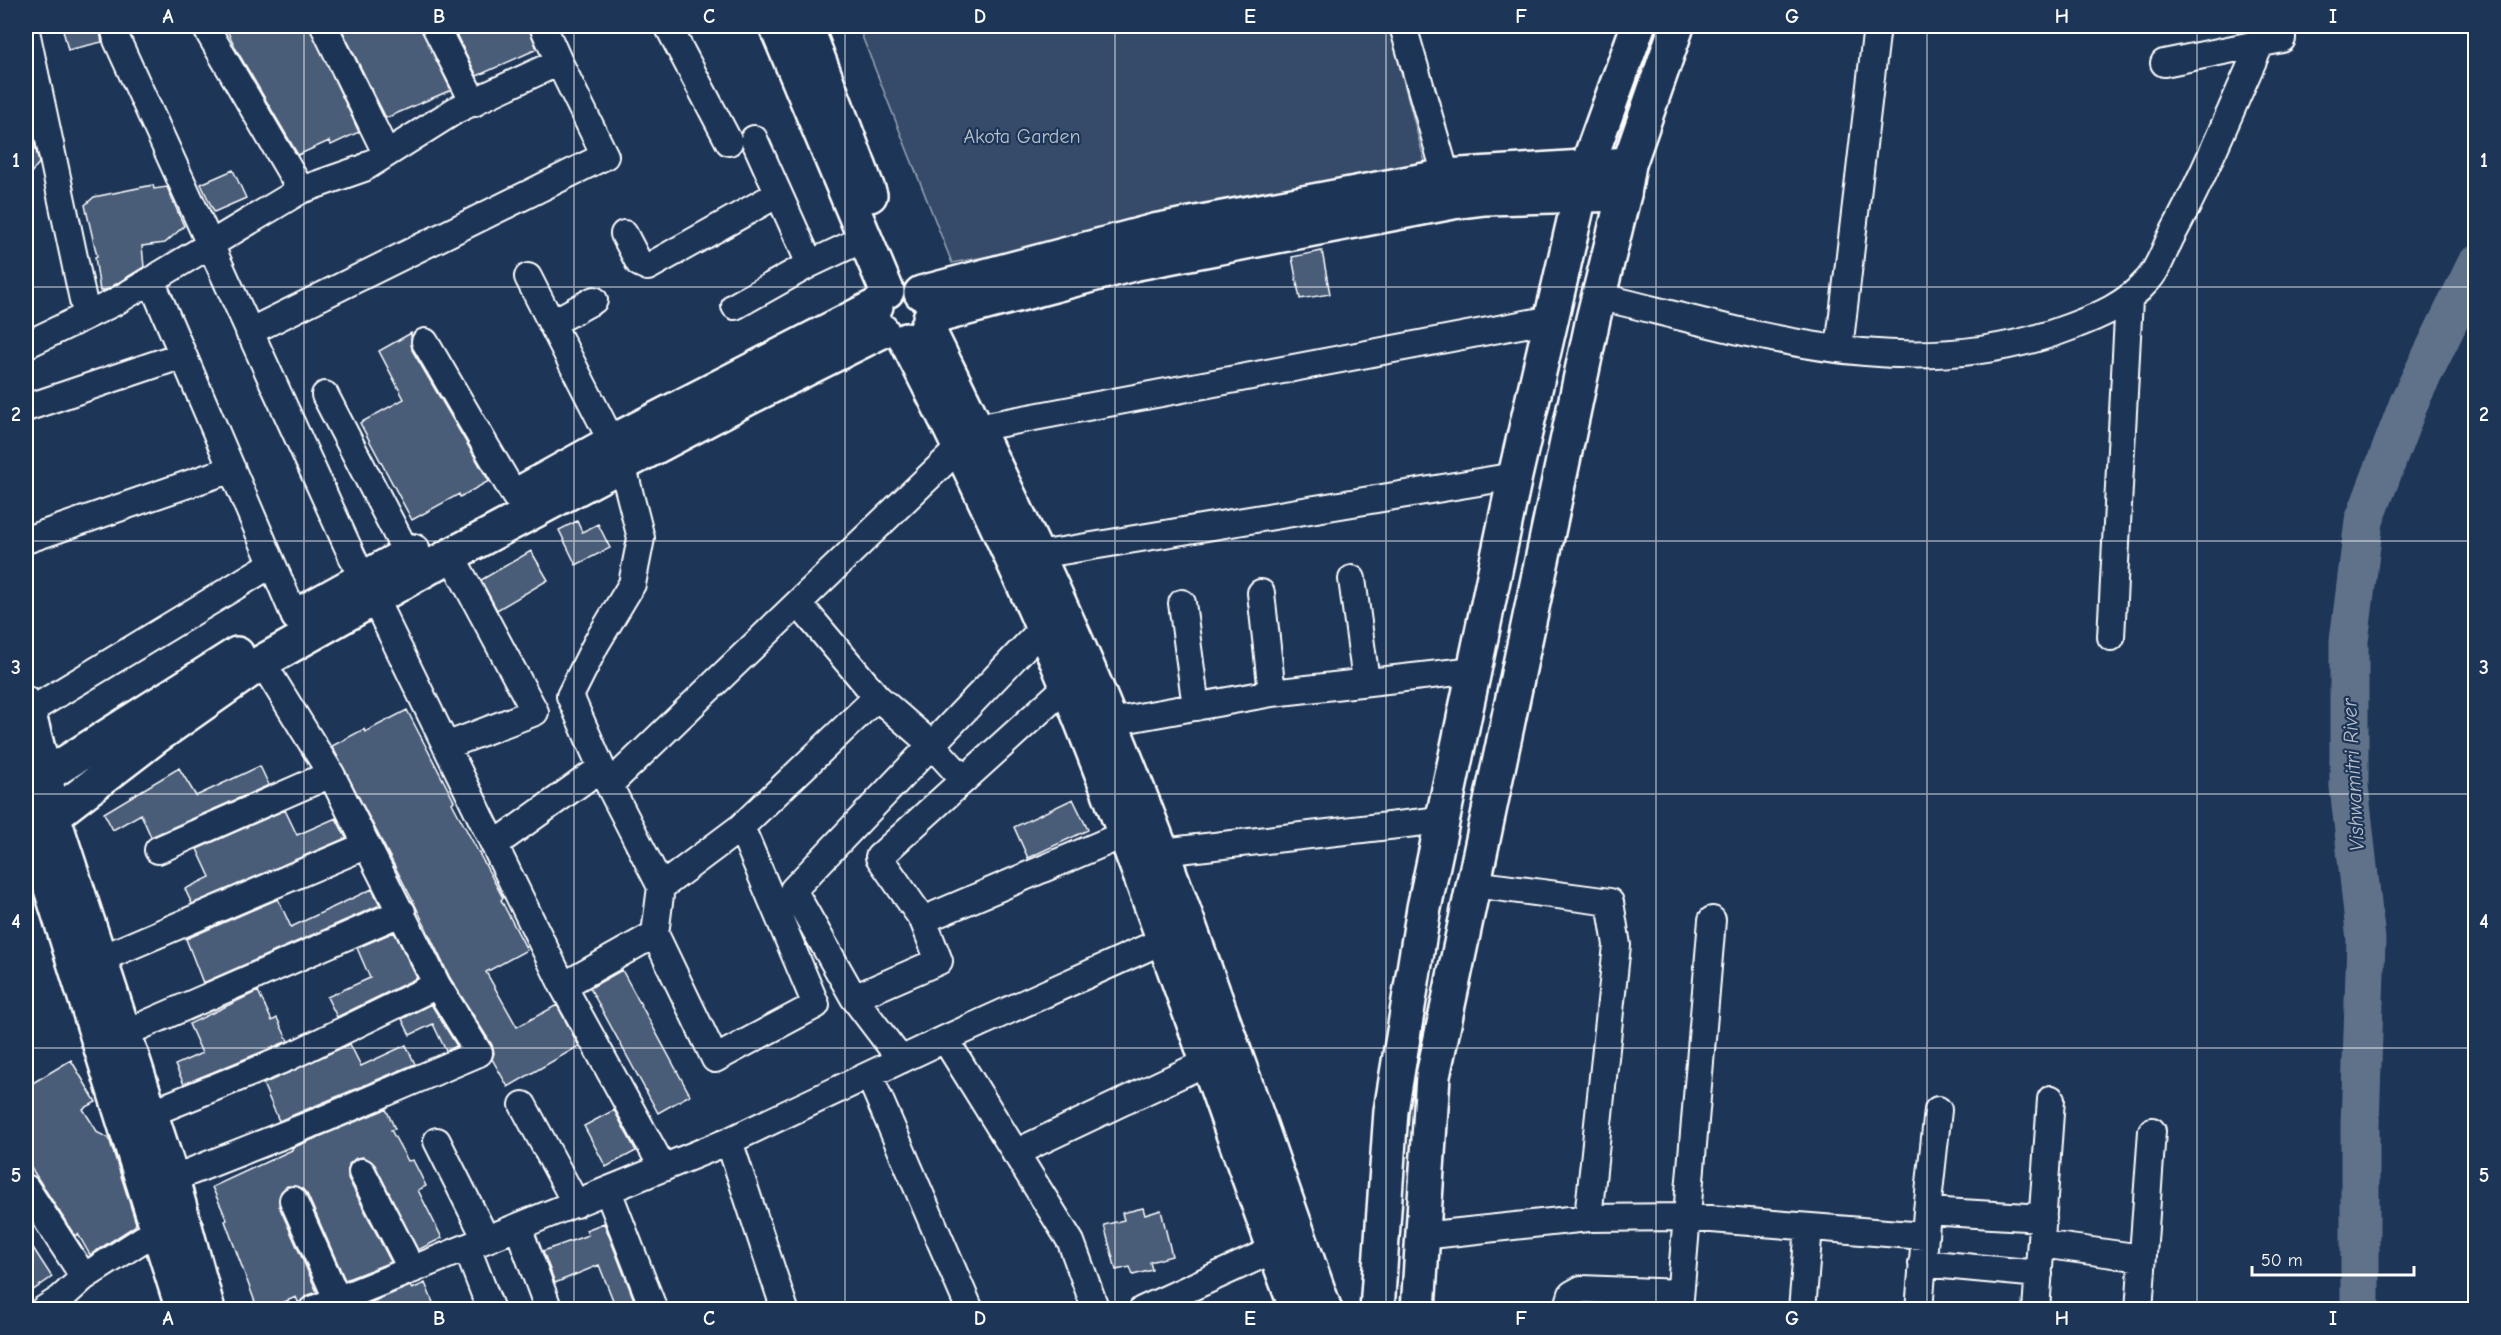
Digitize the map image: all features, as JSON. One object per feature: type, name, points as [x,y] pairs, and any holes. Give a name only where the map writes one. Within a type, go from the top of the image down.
[{"type":"main road","points":[[776,26],[865,238],[968,438],[1038,555],[1111,722],[1162,852],[1325,1310]]},
{"type":"main road","points":[[806,26],[904,311]]},
{"type":"main road","points":[[1377,1310],[1391,1111],[1424,908],[1441,820],[1515,476],[1583,181],[1638,26]]},
{"type":"main road","points":[[1418,1310],[1433,1076],[1598,296],[1626,179],[1677,26]]},
{"type":"main road","points":[[34,821],[368,588],[407,554],[515,496],[617,453],[904,311],[1137,263],[1211,234],[1450,189],[1626,179]]},
{"type":"main road","points":[[968,438],[1125,834],[1162,941],[1209,1061],[1297,1310]]},
{"type":"main road","points":[[35,782],[295,617],[451,555],[617,453]]},
{"type":"main road","points":[[27,708],[35,782],[34,821],[170,1222],[208,1310]]},
{"type":"main road","points":[[34,821],[100,959],[172,1179],[170,1222],[183,1310]]},
{"type":"street","points":[[114,26],[117,40],[209,246],[368,588],[563,986],[663,1168]]},
{"type":"street","points":[[205,26],[301,190]]},
{"type":"street","points":[[324,26],[386,153]]},
{"type":"street","points":[[435,26],[474,103]]},
{"type":"street","points":[[249,332],[605,156],[543,26]]},
{"type":"street","points":[[668,26],[729,142]]},
{"type":"street","points":[[1403,26],[1450,189]]},
{"type":"street","points":[[1839,349],[1877,26]]},
{"type":"street","points":[[2164,63],[2282,39],[2282,26]]},
{"type":"street","points":[[26,31],[86,314]]},
{"type":"street","points":[[1598,296],[1802,345],[1905,356],[1969,352],[2045,337],[2105,314],[2129,298],[2149,279],[2182,218],[2260,43]]},
{"type":"street","points":[[26,345],[86,314],[115,302],[301,190],[364,168],[456,110],[559,62]]},
{"type":"street","points":[[754,139],[810,264]]},
{"type":"street","points":[[624,234],[639,263],[648,267],[778,194]]},
{"type":"street","points":[[735,306],[810,264],[865,238]]},
{"type":"street","points":[[528,277],[617,453],[641,538],[632,584],[596,644],[570,696],[605,777],[661,887],[656,934],[715,1059],[816,1005],[741,827]]},
{"type":"street","points":[[152,280],[295,617]]},
{"type":"street","points":[[2111,637],[2129,298]]},
{"type":"street","points":[[552,323],[594,300]]},
{"type":"street","points":[[494,845],[605,777],[798,603],[968,438],[1552,319]]},
{"type":"street","points":[[426,342],[515,496]]},
{"type":"street","points":[[26,408],[183,355]]},
{"type":"street","points":[[325,395],[407,554]]},
{"type":"street","points":[[26,540],[232,469]]},
{"type":"street","points":[[1038,555],[1515,476]]},
{"type":"street","points":[[446,746],[535,712],[451,555]]},
{"type":"street","points":[[27,708],[272,564]]},
{"type":"street","points":[[1352,579],[1366,681]]},
{"type":"street","points":[[1261,593],[1272,693]]},
{"type":"street","points":[[798,603],[877,697],[932,744],[964,780]]},
{"type":"street","points":[[1182,603],[1196,707]]},
{"type":"street","points":[[901,1060],[854,998],[793,890],[1042,629]]},
{"type":"street","points":[[172,1179],[324,1119],[479,1053],[437,985],[331,774],[262,662]]},
{"type":"street","points":[[1111,722],[1272,693],[1475,670]]},
{"type":"street","points":[[854,998],[939,961],[923,920],[879,857],[1067,686]]},
{"type":"street","points":[[661,887],[741,827],[877,697]]},
{"type":"street","points":[[158,850],[331,774]]},
{"type":"street","points":[[1162,852],[1441,820]]},
{"type":"street","points":[[923,920],[1125,834]]},
{"type":"street","points":[[100,959],[367,845]]},
{"type":"street","points":[[1474,884],[1611,902],[1617,945],[1588,1218]]},
{"type":"street","points":[[123,1035],[402,912]]},
{"type":"street","points":[[1567,1310],[1572,1294],[1581,1289],[1680,1301],[1712,920]]},
{"type":"street","points":[[563,986],[656,934]]},
{"type":"street","points":[[312,1310],[729,1141],[945,1039],[1162,941]]},
{"type":"street","points":[[151,1113],[286,1058],[437,985]]},
{"type":"street","points":[[945,1039],[1071,1242],[1096,1310]]},
{"type":"street","points":[[1015,1153],[1209,1061]]},
{"type":"street","points":[[869,1075],[970,1310]]},
{"type":"street","points":[[2036,1310],[2051,1099]]},
{"type":"street","points":[[523,1106],[576,1204]]},
{"type":"street","points":[[1919,1310],[1926,1210],[1938,1110]]},
{"type":"street","points":[[2139,1310],[2152,1131]]},
{"type":"street","points":[[437,1141],[477,1244],[491,1310]]},
{"type":"street","points":[[729,1141],[785,1310]]},
{"type":"street","points":[[362,1172],[412,1270]]},
{"type":"street","points":[[26,1188],[84,1277]]},
{"type":"street","points":[[608,1191],[654,1310]]},
{"type":"street","points":[[293,1200],[338,1301]]},
{"type":"street","points":[[1926,1210],[2043,1218]]},
{"type":"street","points":[[1422,1236],[1588,1218],[1686,1217],[1924,1236]]},
{"type":"street","points":[[43,1310],[60,1299],[84,1277],[170,1222]]},
{"type":"street","points":[[518,1227],[549,1310]]},
{"type":"street","points":[[1802,1310],[1809,1227]]},
{"type":"street","points":[[2041,1244],[2142,1258]]},
{"type":"street","points":[[1142,1310],[1275,1249]]},
{"type":"street","points":[[1922,1263],[2039,1274]]},
{"type":"green space","name":"Akota Garden","points":[[858,26],[1389,26],[1428,174],[952,263]]},
{"type":"building","points":[[62,26],[99,26],[102,42],[68,50]]},
{"type":"building","points":[[225,26],[309,26],[359,132],[331,145],[329,141],[298,155],[237,51]]},
{"type":"building","points":[[340,26],[420,26],[451,90],[386,118]]},
{"type":"building","points":[[452,26],[528,26],[537,49],[477,76]]},
{"type":"building","points":[[26,106],[39,163],[26,179]]},
{"type":"building","points":[[233,170],[246,198],[214,212],[201,184]]},
{"type":"building","points":[[153,185],[154,189],[167,187],[184,226],[165,243],[142,246],[144,267],[108,289],[100,291],[95,257],[97,256],[85,205],[94,197]]},
{"type":"building","points":[[1322,251],[1330,294],[1300,299],[1292,257]]},
{"type":"building","points":[[411,333],[412,350],[489,481],[460,497],[459,494],[412,520],[360,423],[404,399],[379,351]]},
{"type":"building","points":[[577,521],[582,532],[598,524],[610,548],[576,565],[559,530]]},
{"type":"building","points":[[531,551],[548,580],[497,610],[481,580]]},
{"type":"building","points":[[407,710],[527,950],[486,972],[517,1027],[557,1005],[579,1046],[508,1087],[492,1059],[494,1053],[492,1045],[450,978],[415,905],[332,746]]},
{"type":"building","points":[[260,766],[269,785],[151,837],[141,814],[113,830],[104,813],[179,768],[196,796]]},
{"type":"building","points":[[1073,799],[1088,830],[1028,858],[1014,827]]},
{"type":"building","points":[[285,810],[297,835],[336,818],[346,838],[192,904],[185,889],[210,877],[197,849]]},
{"type":"building","points":[[372,889],[380,905],[203,983],[186,939],[278,899],[291,927]]},
{"type":"building","points":[[394,932],[417,978],[337,1017],[327,997],[370,978],[357,948]]},
{"type":"building","points":[[622,970],[690,1095],[658,1113],[590,988]]},
{"type":"building","points":[[258,991],[272,1021],[277,1018],[288,1041],[184,1084],[175,1065],[202,1053],[189,1024]]},
{"type":"building","points":[[431,1004],[457,1046],[446,1051],[433,1024],[410,1035],[402,1019]]},
{"type":"building","points":[[350,1044],[361,1066],[406,1045],[415,1064],[279,1121],[263,1084]]},
{"type":"building","points":[[71,1060],[96,1102],[83,1109],[98,1133],[109,1138],[136,1223],[135,1226],[90,1255],[78,1234],[75,1236],[26,1160],[26,1087]]},
{"type":"building","points":[[386,1109],[395,1129],[391,1130],[408,1161],[413,1160],[426,1186],[418,1190],[442,1238],[418,1250],[375,1165],[363,1157],[356,1158],[349,1164],[348,1178],[391,1262],[345,1280],[307,1194],[301,1188],[287,1186],[281,1192],[279,1206],[317,1292],[306,1296],[299,1304],[296,1297],[265,1310],[258,1310],[225,1221],[227,1220],[212,1187],[292,1148]]},
{"type":"building","points":[[614,1110],[636,1151],[606,1167],[584,1126]]},
{"type":"building","points":[[1143,1208],[1145,1215],[1161,1210],[1172,1256],[1150,1262],[1152,1270],[1133,1275],[1130,1267],[1116,1270],[1104,1225],[1124,1220],[1122,1213]]},
{"type":"building","points":[[604,1223],[638,1310],[617,1310],[599,1265],[555,1283],[543,1251],[588,1235],[586,1230]]},
{"type":"building","points":[[26,1237],[52,1277],[26,1295]]},
{"type":"building","points":[[425,1283],[436,1310],[353,1310],[410,1286],[412,1289]]},
{"type":"waterway","name":"Vishwamitri River","points":[[2360,1310],[2360,1126],[2366,940],[2349,786],[2349,641],[2364,521],[2410,400],[2476,265]]}]
